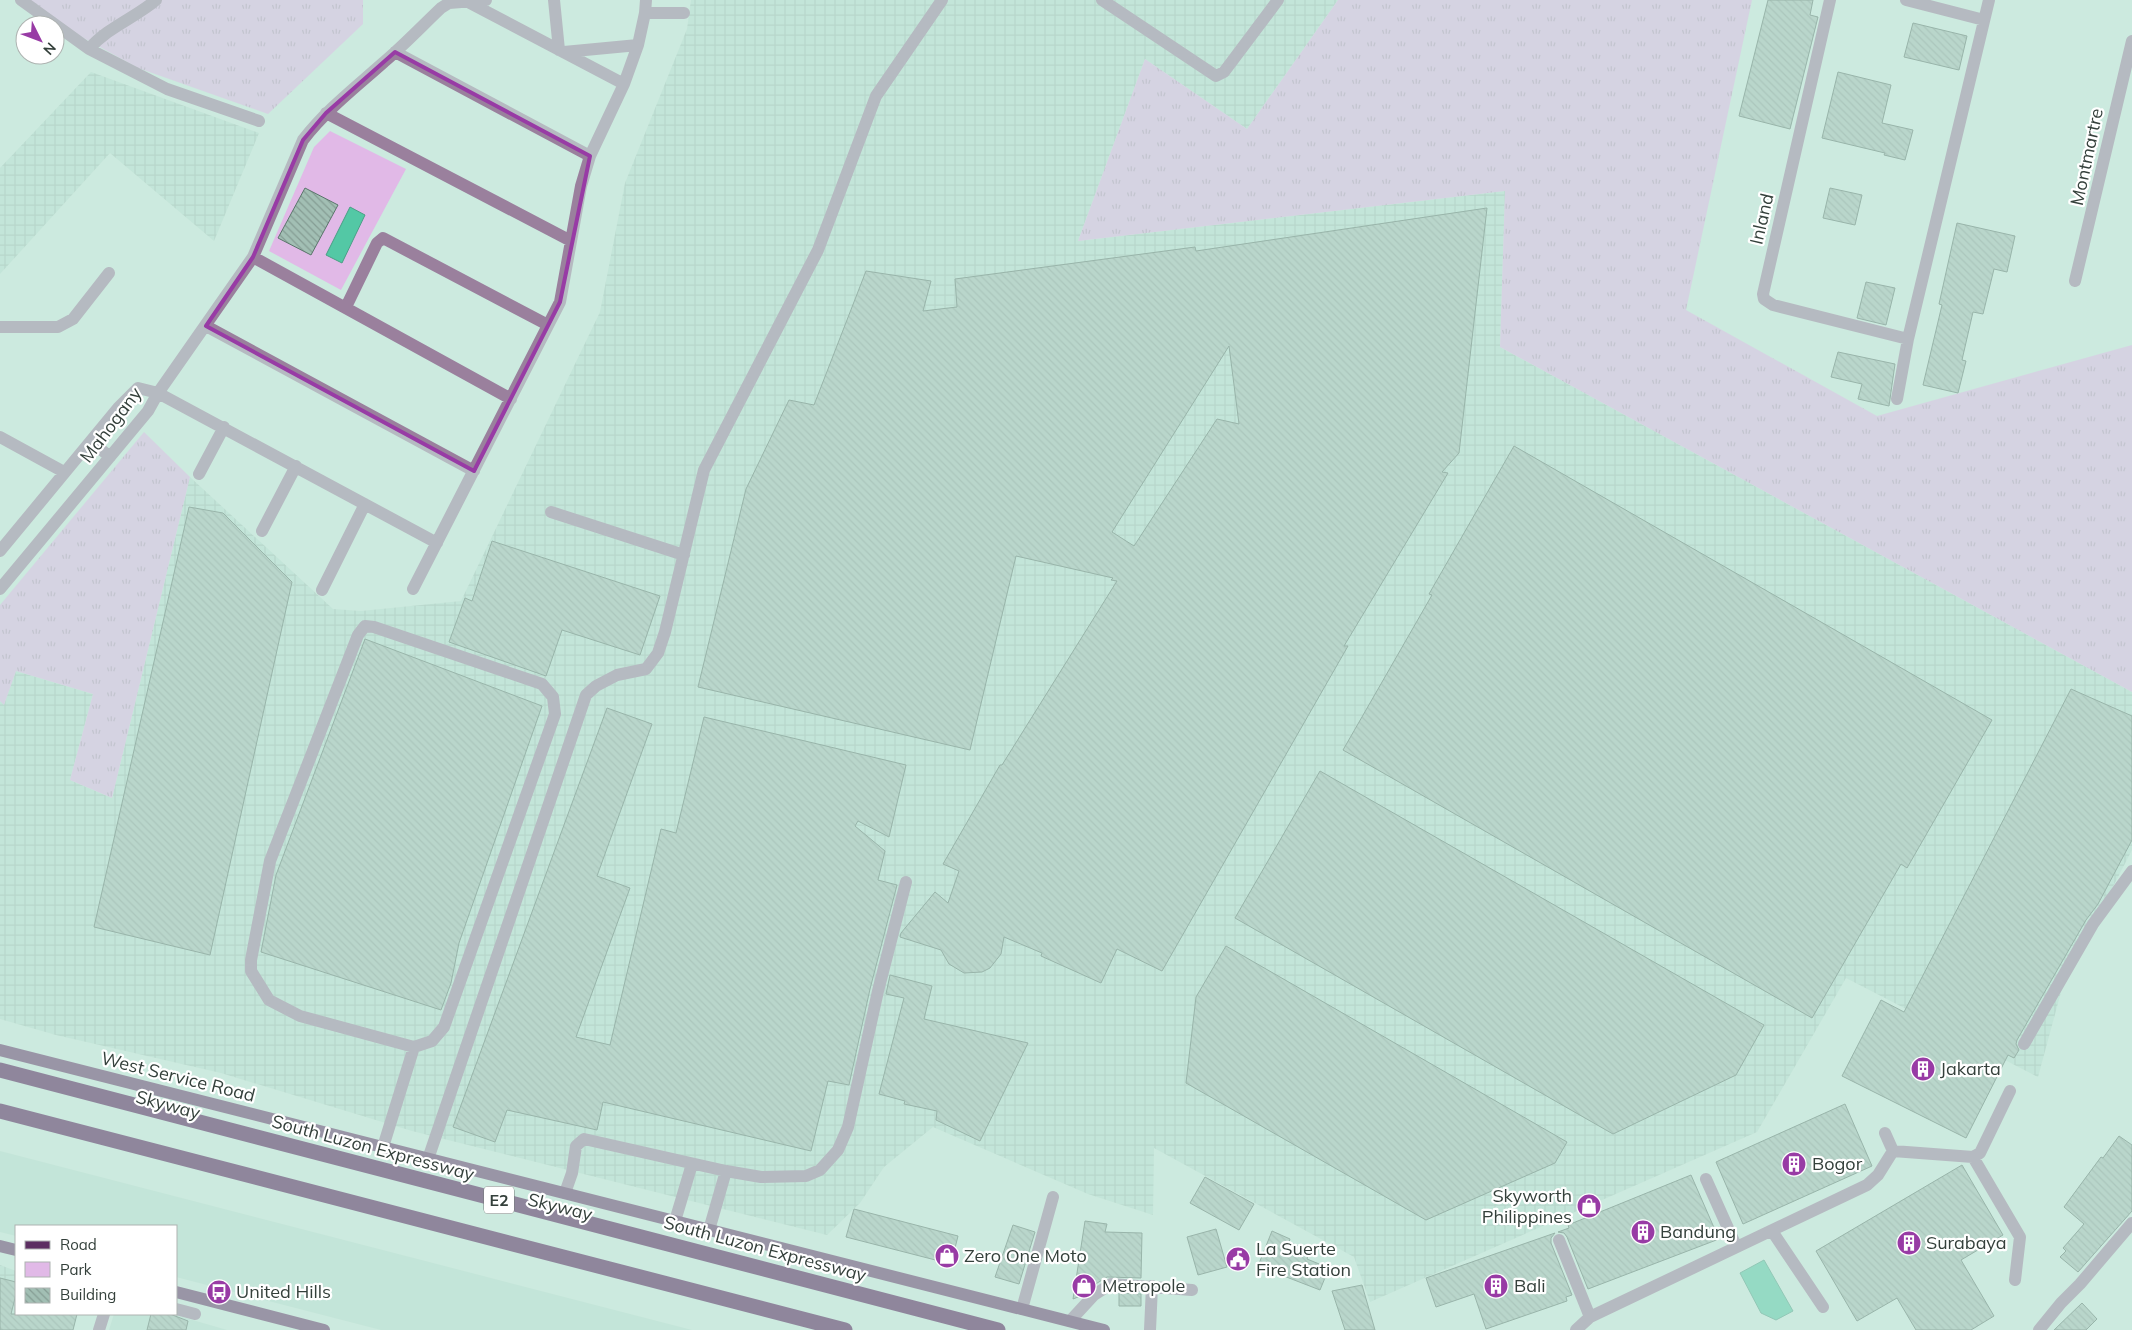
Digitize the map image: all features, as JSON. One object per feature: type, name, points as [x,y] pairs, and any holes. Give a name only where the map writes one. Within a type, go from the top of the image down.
[{"type":"highway","name":"South Luzon Expressway","points":[[0,1070],[998,1330]]},
{"type":"highway","name":"Skyway","points":[[0,1080],[966,1330]]},
{"type":"highway","name":"E2","points":[[0,1111],[845,1330]]},
{"type":"highway","points":[[0,1118],[454,1236],[832,1330]]},
{"type":"main road","name":"West Service Road","points":[[0,1050],[1104,1330]]},
{"type":"main road","points":[[0,1246],[15,1250]]},
{"type":"main road","points":[[178,1293],[324,1330]]},
{"type":"street","points":[[20,0],[89,49],[167,89],[259,121]]},
{"type":"street","points":[[89,49],[118,24],[145,9],[156,0]]},
{"type":"street","points":[[438,543],[158,393],[253,257],[303,140],[326,113],[395,52],[440,8],[449,3],[486,0]]},
{"type":"street","points":[[554,0],[561,51]]},
{"type":"street","points":[[413,590],[560,302],[580,186],[590,156],[624,84],[638,45],[646,0]]},
{"type":"street","points":[[428,1159],[586,695],[596,686],[617,675],[646,668],[658,653],[665,632],[704,470],[818,250],[876,96],[942,0]]},
{"type":"street","points":[[1102,0],[1216,76],[1224,72],[1278,0]]},
{"type":"street","name":"Inland","points":[[1830,0],[1763,294],[1764,299],[1774,305],[1908,339]]},
{"type":"street","points":[[1906,0],[1984,20]]},
{"type":"street","points":[[1896,399],[1908,339],[1989,0]]},
{"type":"street","points":[[468,2],[624,84]]},
{"type":"street","points":[[645,13],[684,13]]},
{"type":"street","name":"Montmartre","points":[[2075,281],[2132,41]]},
{"type":"street","points":[[561,51],[638,45]]},
{"type":"street","points":[[395,52],[590,156]]},
{"type":"street","points":[[326,113],[571,241]]},
{"type":"street","points":[[346,307],[377,243],[383,238],[548,325]]},
{"type":"street","points":[[253,257],[511,398]]},
{"type":"street","points":[[0,327],[58,327],[73,319],[109,273]]},
{"type":"street","points":[[206,326],[474,471]]},
{"type":"street","name":"Mahogany","points":[[0,551],[64,472],[134,391],[143,387],[158,393],[148,411],[0,589]]},
{"type":"street","points":[[199,474],[224,427]]},
{"type":"street","points":[[0,436],[64,472]]},
{"type":"street","points":[[91,441],[110,457]]},
{"type":"street","points":[[262,530],[296,466]]},
{"type":"street","points":[[322,590],[365,504]]},
{"type":"street","points":[[551,512],[684,555]]},
{"type":"street","points":[[365,626],[374,627],[542,684],[553,697],[554,714],[444,1027],[432,1041],[414,1047],[300,1016],[269,1000],[251,971],[251,960],[270,861],[358,635],[365,626]]},
{"type":"street","points":[[2024,1044],[2094,924],[2132,871]]},
{"type":"street","points":[[565,1193],[572,1173],[576,1146],[584,1139],[692,1164],[761,1177],[806,1176],[820,1170],[838,1150],[848,1127],[878,991],[906,882]]},
{"type":"street","points":[[383,1147],[414,1047]]},
{"type":"street","points":[[1893,1150],[1973,1157],[1980,1153],[2010,1091]]},
{"type":"street","points":[[1885,1133],[1893,1150]]},
{"type":"street","points":[[1576,1330],[1590,1317],[1867,1185],[1878,1176],[1893,1150]]},
{"type":"street","points":[[1973,1157],[2020,1237],[2015,1280]]},
{"type":"street","points":[[675,1221],[692,1164]]},
{"type":"street","points":[[709,1230],[726,1171]]},
{"type":"street","points":[[1706,1179],[1736,1246]]},
{"type":"street","points":[[1022,1309],[1053,1197]]},
{"type":"street","points":[[2039,1330],[2132,1223]]},
{"type":"street","points":[[1772,1231],[1824,1307]]},
{"type":"street","points":[[1559,1240],[1590,1317]]},
{"type":"street","points":[[1070,1321],[1094,1295],[1111,1284],[1192,1290]]},
{"type":"street","points":[[1150,1330],[1152,1286]]},
{"type":"street","points":[[178,1309],[195,1314]]},
{"type":"street","points":[[99,1330],[104,1315]]},
{"type":"highlighted area","points":[[395,52],[590,156],[560,302],[474,471],[206,326],[253,257],[303,140],[326,113]]},
{"type":"shaded area","points":[[691,0],[1338,0],[1247,129],[1145,59],[1078,241],[1505,191],[1500,347],[2132,692],[2132,850],[2064,981],[2038,1077],[1846,978],[1757,1132],[1370,1302],[1354,1257],[1154,1148],[1153,1215],[1088,1194],[933,1127],[884,1167],[860,1203],[827,1235],[412,1131],[221,1073],[56,1035],[0,1019],[0,701],[4,704],[16,671],[93,694],[70,780],[112,798],[190,477],[333,609],[361,611],[461,601],[600,312],[625,183],[687,29]]},
{"type":"shaded area","points":[[91,72],[259,133],[214,241],[110,153],[0,274],[0,168]]},
{"type":"shaded area","points":[[350,207],[365,215],[342,263],[326,255]]},
{"type":"shaded area","points":[[0,1151],[692,1330],[381,1330],[178,1278],[178,1225],[15,1225],[15,1236],[0,1232]]},
{"type":"shaded area","points":[[1764,1260],[1793,1311],[1776,1320],[1761,1313],[1740,1273]]},
{"type":"shaded area","points":[[0,1265],[15,1271],[15,1315],[23,1315],[19,1330],[0,1330]]},
{"type":"shaded area","points":[[114,1315],[175,1315],[227,1330],[109,1330]]},
{"type":"green space","points":[[28,0],[363,0],[363,24],[268,114],[138,68],[69,30],[65,27],[65,15],[48,15]]},
{"type":"green space","points":[[1338,0],[1752,0],[1686,310],[1877,416],[2132,345],[2132,692],[1500,347],[1505,191],[1078,241],[1145,59],[1247,129]]},
{"type":"green space","points":[[330,131],[406,169],[341,290],[269,251],[314,147]]},
{"type":"green space","points":[[144,432],[190,477],[112,798],[70,780],[93,694],[16,671],[4,705],[0,701],[0,605]]},
{"type":"building","points":[[1768,0],[1813,0],[1810,15],[1818,17],[1790,129],[1739,116]]},
{"type":"building","points":[[1913,23],[1967,36],[1959,70],[1904,57]]},
{"type":"building","points":[[1838,72],[1891,85],[1882,123],[1913,130],[1905,160],[1884,155],[1885,153],[1822,138]]},
{"type":"building","points":[[305,188],[338,205],[311,255],[278,238]]},
{"type":"building","points":[[1830,188],[1862,195],[1855,225],[1823,218]]},
{"type":"building","points":[[1487,208],[1459,453],[1442,472],[1448,473],[1344,646],[1348,646],[1162,971],[1117,949],[1101,983],[1041,956],[1042,953],[1004,937],[1001,954],[990,968],[982,972],[964,973],[949,964],[941,950],[900,937],[901,933],[935,892],[948,903],[959,871],[943,864],[1000,765],[1002,765],[1117,581],[1111,580],[1113,578],[1016,556],[970,750],[698,687],[746,489],[789,400],[814,405],[866,271],[931,281],[923,311],[957,307],[955,279],[1195,247],[1196,251]],"holes":[[[1229,346],[1239,424],[1217,419],[1134,546],[1112,532]]]},
{"type":"building","points":[[1957,223],[2015,236],[2007,272],[1994,269],[1983,314],[1973,312],[1962,360],[1966,361],[1958,393],[1923,385],[1942,305],[1939,304]]},
{"type":"building","points":[[1866,282],[1895,288],[1886,325],[1857,318]]},
{"type":"building","points":[[1838,352],[1895,364],[1889,406],[1858,399],[1862,384],[1831,377]]},
{"type":"building","points":[[1514,446],[1992,720],[1907,868],[1901,864],[1812,1018],[1343,750],[1432,595],[1429,594]]},
{"type":"building","points":[[189,507],[223,513],[292,582],[210,955],[94,927]]},
{"type":"building","points":[[492,541],[660,596],[640,655],[562,630],[546,676],[449,642],[465,598],[472,601]]},
{"type":"building","points":[[365,639],[542,706],[459,943],[451,983],[441,1010],[261,952],[276,875]]},
{"type":"building","points":[[2071,689],[2132,716],[2132,840],[2098,904],[2086,920],[2017,1040],[2016,1044],[2019,1050],[2014,1058],[2008,1055],[1966,1138],[1842,1076],[1881,1000],[1904,1012]]},
{"type":"building","points":[[607,708],[652,724],[597,876],[630,888],[576,1037],[610,1045],[661,829],[676,833],[704,717],[906,765],[889,837],[858,821],[855,826],[885,851],[878,880],[897,885],[870,989],[849,1085],[828,1081],[811,1151],[603,1102],[597,1130],[507,1110],[495,1142],[453,1127]]},
{"type":"building","points":[[1320,771],[1764,1025],[1736,1075],[1613,1134],[1235,918]]},
{"type":"building","points":[[1226,946],[1567,1142],[1555,1163],[1426,1220],[1186,1083],[1196,997]]},
{"type":"building","points":[[890,975],[932,986],[924,1019],[1028,1043],[980,1141],[936,1120],[937,1111],[904,1104],[905,1101],[879,1094],[904,998],[886,994]]},
{"type":"building","name":"Bogor","points":[[1845,1104],[1872,1166],[1743,1224],[1716,1162]]},
{"type":"building","points":[[2119,1136],[2132,1145],[2132,1211],[2078,1272],[2060,1257],[2066,1251],[2063,1248],[2084,1224],[2064,1207]]},
{"type":"building","name":"Surabaya","points":[[1962,1165],[2003,1235],[1961,1260],[1994,1316],[1971,1330],[1916,1330],[1897,1298],[1857,1321],[1816,1251]]},
{"type":"building","name":"Bandung","points":[[1691,1175],[1719,1239],[1588,1289],[1567,1237],[1564,1233],[1558,1232],[1569,1228],[1568,1225]]},
{"type":"building","points":[[1205,1177],[1254,1204],[1239,1230],[1190,1203]]},
{"type":"building","points":[[854,1209],[958,1236],[951,1264],[846,1237]]},
{"type":"building","points":[[1085,1221],[1107,1224],[1105,1232],[1142,1233],[1141,1278],[1107,1277],[1089,1288],[1083,1295],[1073,1299]]},
{"type":"building","points":[[1013,1225],[1035,1232],[1019,1284],[995,1277]]},
{"type":"building","points":[[1216,1229],[1227,1267],[1198,1275],[1187,1237]]},
{"type":"building","points":[[1272,1231],[1290,1239],[1289,1242],[1310,1251],[1307,1259],[1329,1268],[1320,1290],[1258,1266]]},
{"type":"building","name":"Bali","points":[[1555,1233],[1551,1238],[1551,1243],[1572,1295],[1566,1297],[1567,1301],[1486,1329],[1474,1294],[1436,1307],[1426,1278]]},
{"type":"building","points":[[0,1278],[15,1282],[15,1298],[11,1314],[77,1315],[73,1330],[0,1330]]},
{"type":"building","points":[[1362,1285],[1375,1330],[1345,1330],[1332,1291]]},
{"type":"building","points":[[1119,1293],[1141,1294],[1141,1306],[1119,1306]]},
{"type":"building","points":[[2082,1303],[2097,1319],[2086,1330],[2054,1330]]},
{"type":"building","points":[[151,1315],[173,1315],[188,1321],[186,1330],[147,1330]]},
{"type":"place","name":"Jakarta","points":[[1923,1069]]},
{"type":"place","name":"Bogor","points":[[1794,1164]]},
{"type":"place","name":"Skyworth Philippines","points":[[1589,1206]]},
{"type":"place","name":"Bandung","points":[[1643,1232]]},
{"type":"place","name":"Surabaya","points":[[1909,1243]]},
{"type":"place","name":"Zero One Moto","points":[[947,1256]]},
{"type":"place","name":"La Suerte Fire Station","points":[[1238,1259]]},
{"type":"place","name":"Metropole","points":[[1084,1286]]},
{"type":"place","name":"Bali","points":[[1496,1286]]},
{"type":"place","name":"United Hills","points":[[219,1292]]}]
